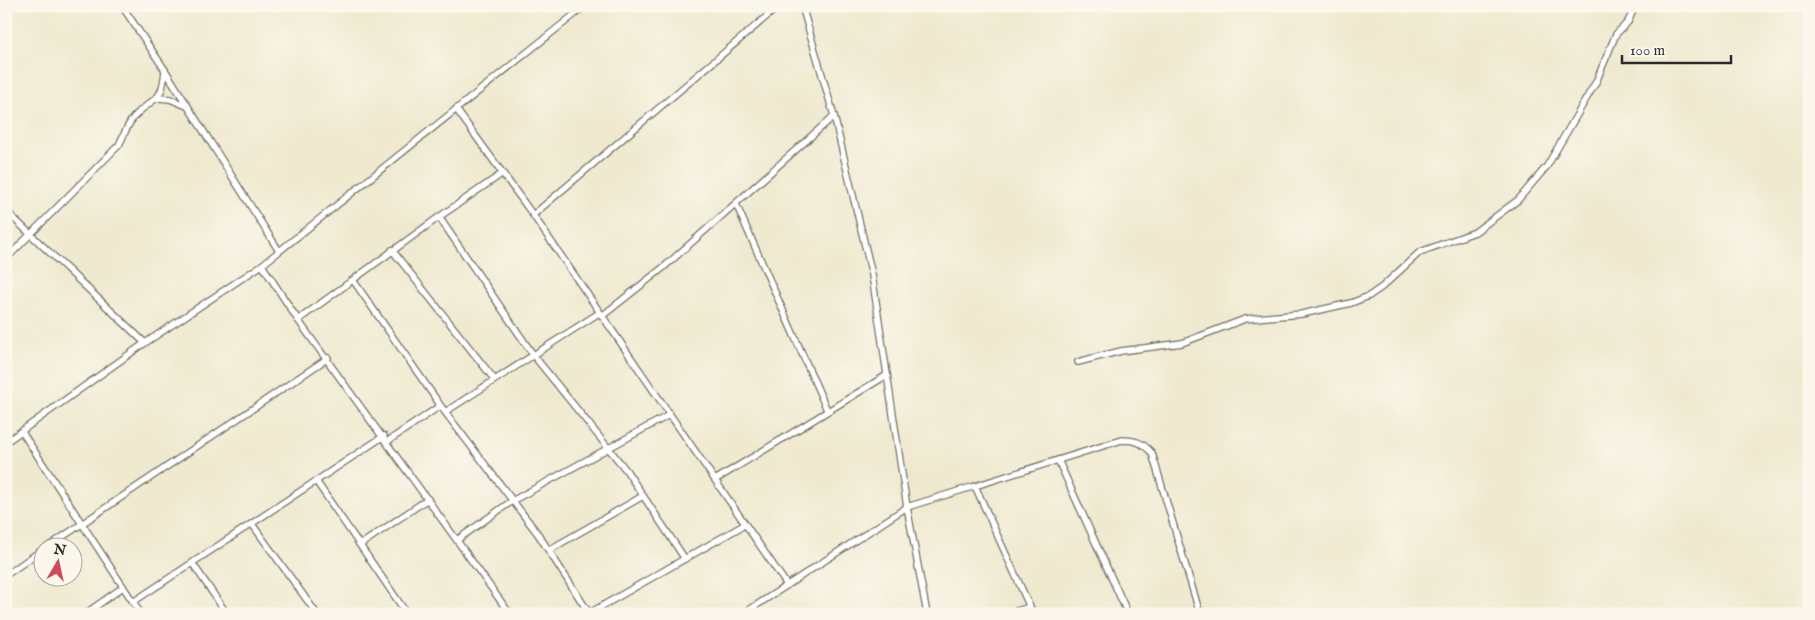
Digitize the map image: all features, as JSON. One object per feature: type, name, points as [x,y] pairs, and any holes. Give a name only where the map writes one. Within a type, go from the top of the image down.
[{"type":"street","points":[[122,6],[188,106],[279,252]]},
{"type":"street","points":[[6,442],[145,343],[262,265],[585,6]]},
{"type":"street","points":[[533,214],[779,6]]},
{"type":"street","points":[[802,6],[834,116],[872,275],[925,612]]},
{"type":"street","points":[[1078,362],[1121,351],[1182,343],[1245,319],[1302,314],[1351,303],[1369,296],[1382,287],[1420,252],[1475,232],[1518,200],[1547,166],[1596,82],[1616,34],[1633,14],[1635,6]]},
{"type":"street","points":[[6,260],[119,144],[128,124],[135,115],[158,98],[163,89],[165,70]]},
{"type":"street","points":[[158,98],[170,98],[188,106]]},
{"type":"street","points":[[456,109],[533,214],[744,525],[787,584]]},
{"type":"street","points":[[445,412],[494,379],[600,315],[664,267],[834,116]]},
{"type":"street","points":[[298,320],[392,250],[503,173]]},
{"type":"street","points":[[736,204],[827,410]]},
{"type":"street","points":[[6,211],[33,234],[145,343]]},
{"type":"street","points":[[439,217],[534,356],[608,449],[684,559]]},
{"type":"street","points":[[392,250],[494,379]]},
{"type":"street","points":[[262,265],[298,320],[388,441],[510,614]]},
{"type":"street","points":[[353,280],[440,406],[549,550],[589,614],[744,525]]},
{"type":"street","points":[[60,538],[328,358]]},
{"type":"street","points":[[715,480],[827,410],[887,376]]},
{"type":"street","points":[[388,441],[440,406]]},
{"type":"street","points":[[457,540],[512,501],[669,415]]},
{"type":"street","points":[[22,432],[141,614]]},
{"type":"street","points":[[133,602],[384,436]]},
{"type":"street","points":[[743,614],[908,508],[1122,440],[1134,440],[1144,444],[1152,453],[1200,614]]},
{"type":"street","points":[[1058,460],[1128,614]]},
{"type":"street","points":[[316,481],[407,614]]},
{"type":"street","points":[[975,486],[1032,611],[1006,614]]},
{"type":"street","points":[[549,550],[642,496]]},
{"type":"street","points":[[360,545],[428,499]]},
{"type":"street","points":[[252,524],[316,614]]},
{"type":"street","points":[[6,575],[32,557]]},
{"type":"street","points":[[193,564],[227,614]]},
{"type":"street","points":[[85,614],[123,587]]}]
